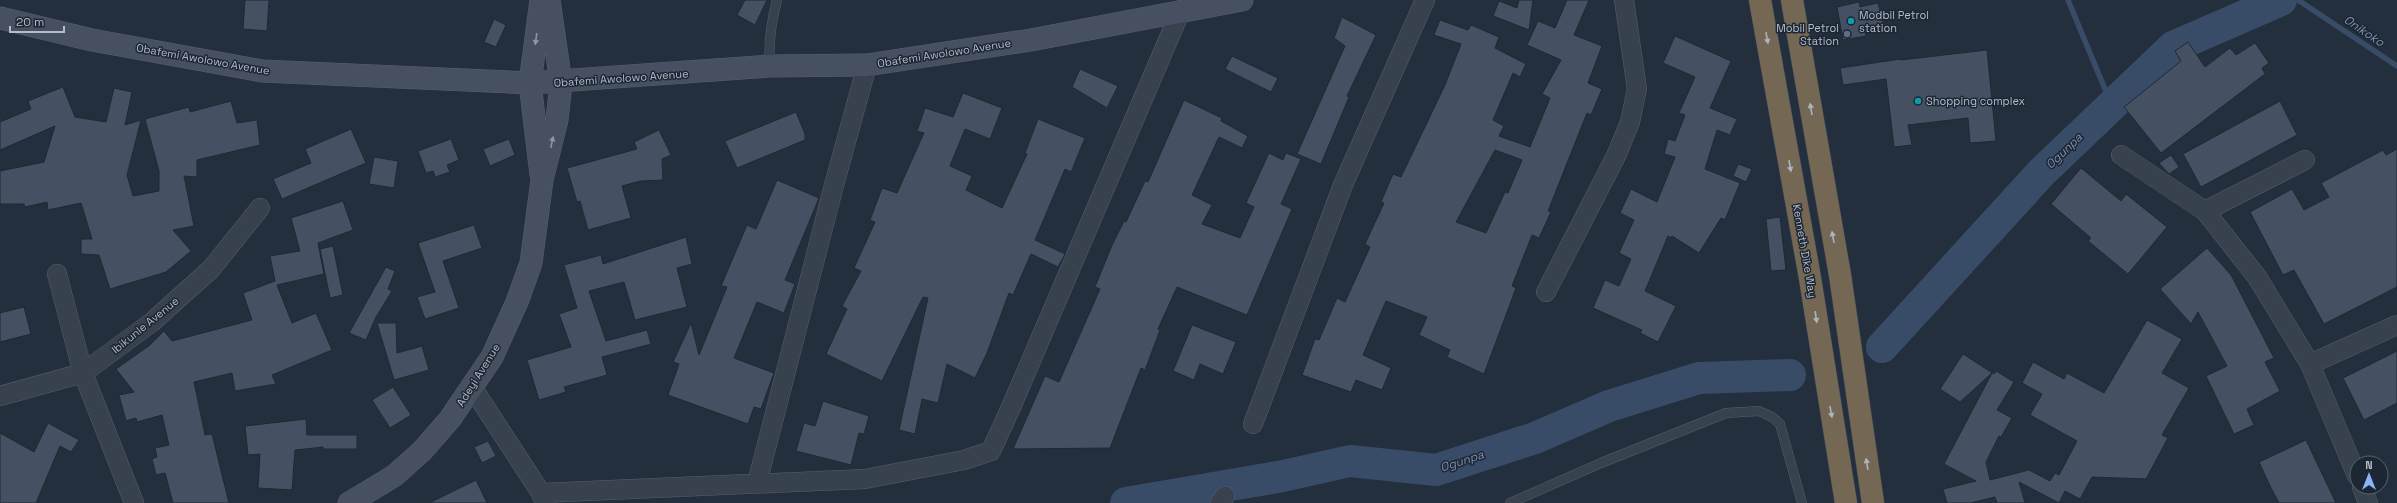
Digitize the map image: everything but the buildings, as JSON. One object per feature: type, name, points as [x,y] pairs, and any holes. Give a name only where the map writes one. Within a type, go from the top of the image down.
[{"type":"highway","name":"Kenneth Dike Way","points":[[1760,0],[1810,278],[1824,374],[1846,503]]},
{"type":"highway","points":[[1792,0],[1840,275],[1873,503]]},
{"type":"main road","name":"Adeyi Avenue","points":[[541,0],[530,83],[536,150],[542,180]]},
{"type":"main road","name":"Adeyi Avenue","points":[[349,503],[394,476],[422,450],[450,419],[492,357],[518,302],[532,262],[542,180],[557,120],[561,83],[549,0]]},
{"type":"main road","name":"Obafemi Awolowo Avenue","points":[[0,18],[92,40],[262,71],[530,83],[561,83],[770,66],[867,65],[1030,40],[1181,10],[1242,0]]},
{"type":"street","points":[[1253,424],[1343,185],[1425,0]]},
{"type":"street","points":[[1546,292],[1616,156],[1630,122],[1637,89],[1624,0]]},
{"type":"street","points":[[472,388],[543,498],[757,483],[866,479],[964,460],[991,450],[1012,405],[1181,10]]},
{"type":"street","points":[[757,483],[867,65]]},
{"type":"street","points":[[2121,155],[2205,211],[2257,276],[2310,364],[2349,457]]},
{"type":"street","points":[[2205,211],[2305,160]]},
{"type":"street","name":"Ibikunle Avenue","points":[[0,396],[83,373],[152,322],[211,269],[260,208]]},
{"type":"street","points":[[57,274],[83,373],[134,503]]},
{"type":"street","points":[[2310,364],[2397,325]]},
{"type":"lane","points":[[770,66],[768,47],[770,25],[777,0]]},
{"type":"lane","points":[[1510,503],[1601,463],[1726,413],[1750,411],[1765,413],[1780,424],[1802,503]]},
{"type":"waterway","points":[[2068,0],[2112,106]]},
{"type":"waterway","name":"Ogunpa","points":[[1882,347],[2041,173],[2173,47],[2281,0]]},
{"type":"waterway","name":"Onikoko","points":[[2298,0],[2397,66]]},
{"type":"waterway","name":"Ogunpa","points":[[1126,503],[1283,476],[1350,461],[1436,470],[1535,438],[1609,406],[1699,378],[1790,375]]},
{"type":"place","name":"Modbil Petrol station","points":[[1851,21]]},
{"type":"place","name":"Mobil Petrol Station","points":[[1847,34]]},
{"type":"place","name":"Shopping complex","points":[[1918,101]]}]
